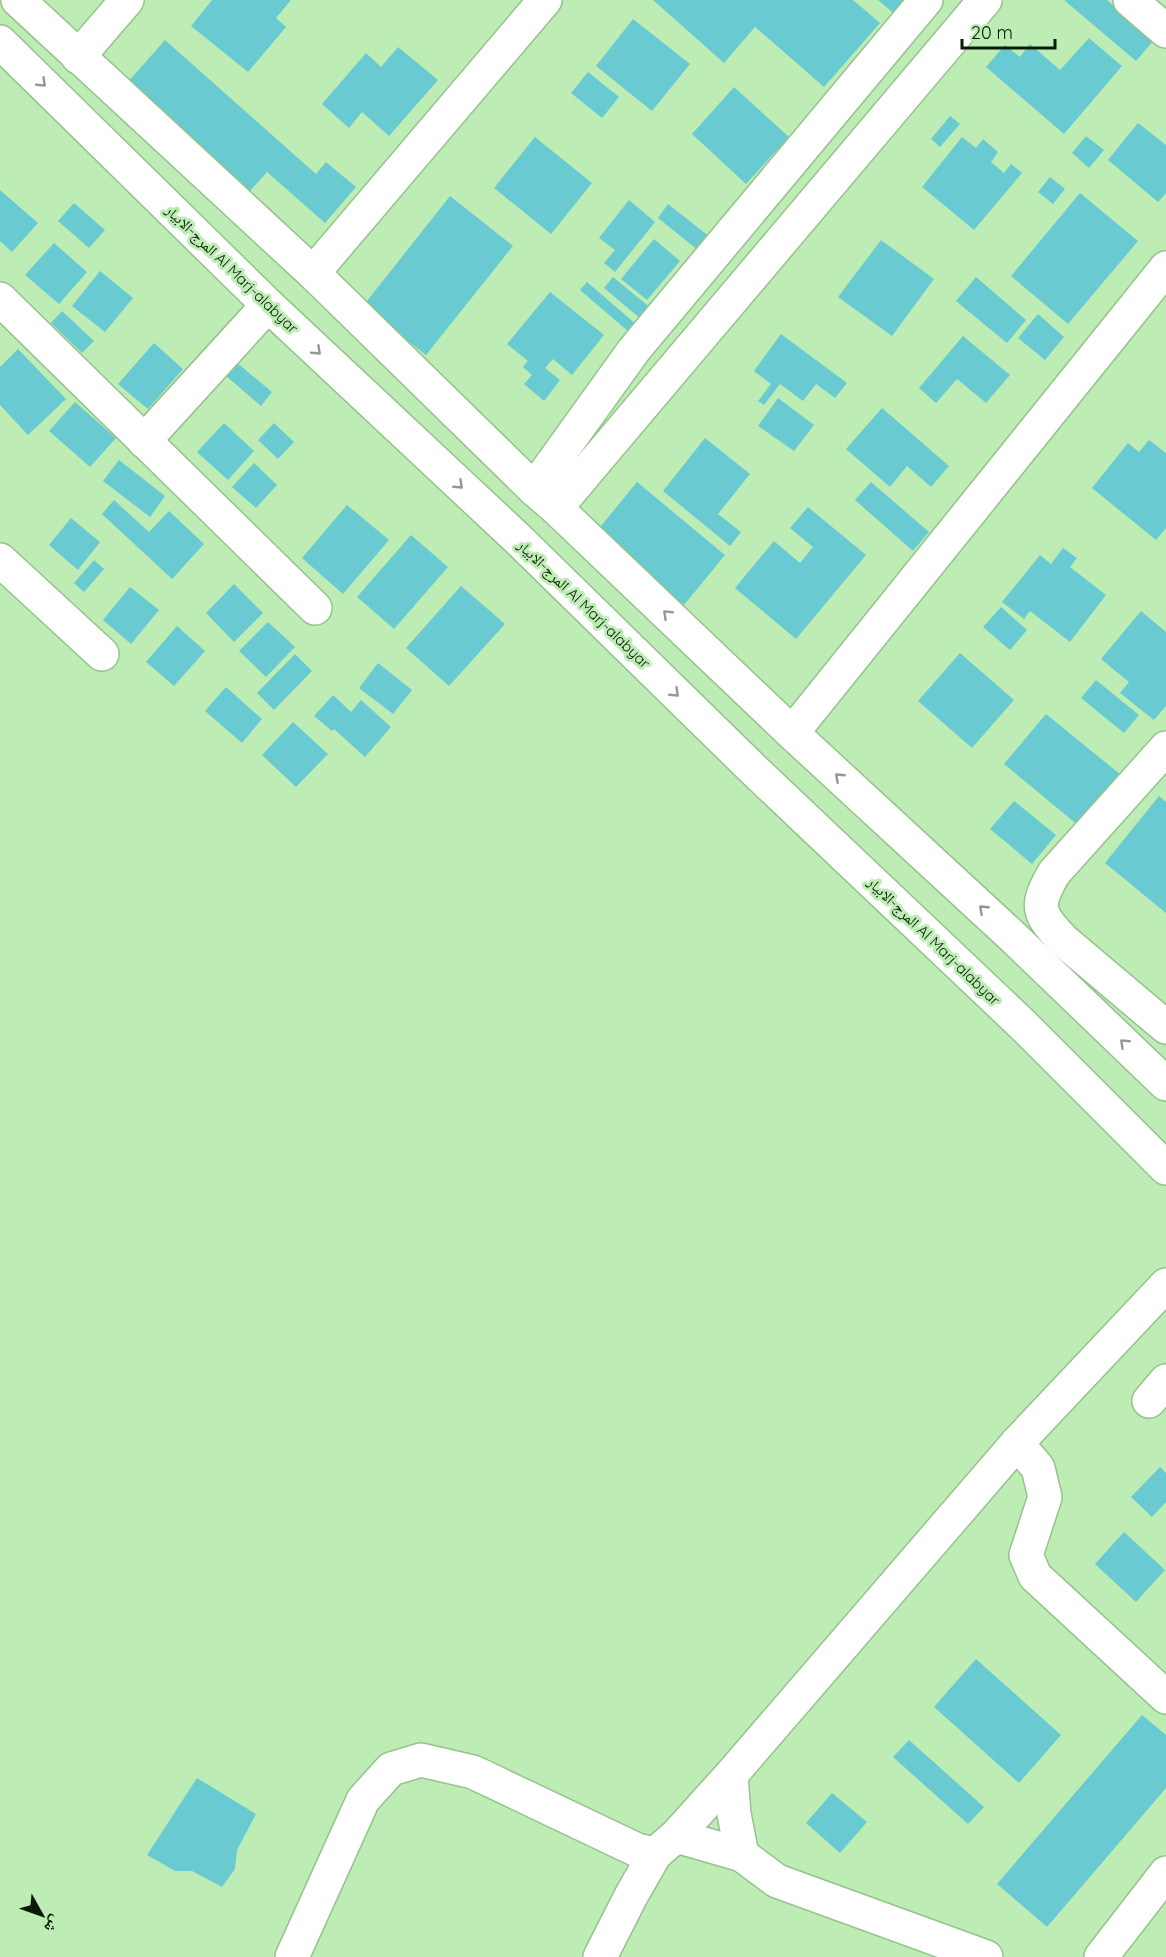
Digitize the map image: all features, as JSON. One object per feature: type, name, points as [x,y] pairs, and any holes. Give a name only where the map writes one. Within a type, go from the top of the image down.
[{"type":"street","points":[[18,0],[313,273],[545,499],[792,733],[1013,937],[1166,1084]]},
{"type":"street","points":[[78,57],[127,0]]},
{"type":"street","points":[[313,273],[546,0]]},
{"type":"street","points":[[545,499],[634,350],[926,0]]},
{"type":"street","points":[[545,499],[985,0]]},
{"type":"street","points":[[1130,0],[1166,31]]},
{"type":"street","name":"المرج-الابيار Al Marj-alabyar","points":[[0,42],[268,305],[519,540],[764,779],[1023,1025],[1166,1168]]},
{"type":"street","points":[[792,733],[1166,268]]},
{"type":"street","points":[[0,299],[315,608]]},
{"type":"street","points":[[144,441],[268,305]]},
{"type":"street","points":[[0,560],[102,654]]},
{"type":"street","points":[[1166,748],[1054,873],[1044,891],[1040,906],[1048,924],[1063,940],[1166,1027]]},
{"type":"street","points":[[600,1957],[631,1896],[665,1845],[731,1775],[1017,1443],[1166,1285]]},
{"type":"street","points":[[1017,1443],[1038,1468],[1045,1497],[1026,1555],[1035,1576],[1166,1697]]},
{"type":"street","points":[[292,1957],[363,1800],[391,1769],[421,1760],[472,1772],[637,1850],[665,1845],[742,1855],[777,1881],[975,1956]]},
{"type":"street","points":[[731,1775],[734,1814],[742,1855]]},
{"type":"street","points":[[1101,1957],[1166,1874]]},
{"type":"building","points":[[212,0],[291,0],[276,18],[286,27],[248,72],[191,26]]},
{"type":"building","points":[[653,0],[853,0],[880,23],[824,87],[755,27],[724,63]]},
{"type":"building","points":[[878,0],[914,0],[898,17]]},
{"type":"building","points":[[1064,0],[1107,0],[1154,40],[1136,61]]},
{"type":"building","points":[[633,19],[690,64],[652,111],[596,66]]},
{"type":"building","points":[[1089,38],[1122,66],[1064,134],[986,67],[1005,45],[1020,57],[1030,44],[1060,70]]},
{"type":"building","points":[[165,40],[316,174],[326,162],[356,187],[325,223],[267,172],[249,192],[127,83]]},
{"type":"building","points":[[398,47],[438,80],[389,136],[362,112],[349,128],[322,104],[366,53],[381,67]]},
{"type":"building","points":[[588,72],[619,97],[602,118],[571,93]]},
{"type":"building","points":[[734,87],[789,137],[746,184],[692,134]]},
{"type":"building","points":[[950,116],[960,124],[940,147],[931,139]]},
{"type":"building","points":[[1138,123],[1166,145],[1166,193],[1158,202],[1108,160]]},
{"type":"building","points":[[1086,136],[1104,150],[1089,168],[1072,153]]},
{"type":"building","points":[[535,137],[592,183],[551,234],[494,188]]},
{"type":"building","points":[[962,137],[976,148],[983,139],[998,152],[991,162],[1004,173],[1011,164],[1022,173],[974,230],[922,187]]},
{"type":"building","points":[[1050,177],[1065,189],[1053,204],[1038,192]]},
{"type":"building","points":[[0,190],[38,223],[12,252],[0,241]]},
{"type":"building","points":[[1080,193],[1138,241],[1068,324],[1011,276]]},
{"type":"building","points":[[450,196],[513,246],[426,355],[363,306]]},
{"type":"building","points":[[629,200],[655,222],[615,272],[604,263],[615,250],[599,238]]},
{"type":"building","points":[[74,203],[105,230],[89,248],[58,221]]},
{"type":"building","points":[[668,204],[720,245],[709,259],[658,218]]},
{"type":"building","points":[[654,239],[680,261],[647,300],[621,279]]},
{"type":"building","points":[[881,240],[934,279],[892,336],[838,297]]},
{"type":"building","points":[[54,243],[87,272],[59,304],[25,275]]},
{"type":"building","points":[[100,271],[133,298],[105,332],[72,306]]},
{"type":"building","points":[[613,277],[652,309],[642,320],[604,288]]},
{"type":"building","points":[[976,277],[1026,320],[1007,343],[956,301]]},
{"type":"building","points":[[587,282],[637,325],[630,333],[580,290]]},
{"type":"building","points":[[550,292],[604,335],[572,375],[553,359],[545,368],[560,380],[544,401],[524,384],[532,375],[523,367],[528,361],[507,344]]},
{"type":"building","points":[[62,311],[94,341],[82,353],[51,323]]},
{"type":"building","points":[[1038,314],[1064,337],[1045,360],[1018,338]]},
{"type":"building","points":[[781,334],[847,383],[835,398],[816,384],[803,401],[780,384],[764,405],[758,401],[771,384],[754,371]]},
{"type":"building","points":[[963,336],[1010,375],[986,403],[957,379],[936,403],[919,388]]},
{"type":"building","points":[[154,343],[183,369],[148,409],[118,384]]},
{"type":"building","points":[[18,349],[66,399],[28,435],[0,405],[0,367]]},
{"type":"building","points":[[236,362],[272,392],[261,406],[225,375]]},
{"type":"building","points":[[778,398],[814,425],[794,451],[758,426]]},
{"type":"building","points":[[75,402],[116,438],[90,467],[49,431]]},
{"type":"building","points":[[882,408],[949,466],[931,487],[907,466],[890,487],[846,449]]},
{"type":"building","points":[[224,423],[254,451],[228,480],[197,452]]},
{"type":"building","points":[[274,423],[294,442],[278,459],[258,440]]},
{"type":"building","points":[[705,438],[750,474],[718,514],[741,532],[730,546],[663,491]]},
{"type":"building","points":[[1149,440],[1166,453],[1166,528],[1156,540],[1092,488],[1128,443],[1139,452]]},
{"type":"building","points":[[119,460],[165,496],[150,517],[103,481]]},
{"type":"building","points":[[254,463],[277,485],[256,508],[232,487]]},
{"type":"building","points":[[637,482],[725,555],[684,605],[596,532]]},
{"type":"building","points":[[871,482],[929,532],[913,551],[855,500]]},
{"type":"building","points":[[114,500],[149,532],[169,511],[204,544],[172,579],[102,514]]},
{"type":"building","points":[[347,505],[389,540],[343,594],[302,558]]},
{"type":"building","points":[[808,507],[866,555],[796,639],[735,588],[774,541],[800,563],[813,547],[790,528]]},
{"type":"building","points":[[71,518],[100,542],[78,570],[49,545]]},
{"type":"building","points":[[411,535],[448,567],[394,629],[357,597]]},
{"type":"building","points":[[1063,548],[1077,558],[1070,567],[1106,595],[1070,642],[1030,611],[1024,619],[1002,602],[1040,555],[1051,564]]},
{"type":"building","points":[[94,560],[104,569],[84,592],[74,583]]},
{"type":"building","points":[[234,584],[263,613],[234,642],[206,613]]},
{"type":"building","points":[[461,586],[505,624],[449,686],[406,648]]},
{"type":"building","points":[[130,587],[159,610],[131,644],[103,620]]},
{"type":"building","points":[[1001,607],[1027,630],[1010,650],[983,627]]},
{"type":"building","points":[[1141,611],[1166,632],[1166,706],[1154,720],[1120,693],[1129,682],[1101,659]]},
{"type":"building","points":[[268,622],[295,647],[266,677],[239,651]]},
{"type":"building","points":[[177,626],[205,651],[174,686],[146,662]]},
{"type":"building","points":[[960,653],[1014,700],[972,748],[918,701]]},
{"type":"building","points":[[295,654],[312,671],[274,710],[257,693]]},
{"type":"building","points":[[378,663],[412,690],[393,714],[359,688]]},
{"type":"building","points":[[1096,680],[1139,715],[1124,733],[1081,698]]},
{"type":"building","points":[[226,687],[262,719],[242,743],[205,711]]},
{"type":"building","points":[[333,695],[351,712],[361,700],[391,727],[365,757],[334,729],[332,731],[314,716]]},
{"type":"building","points":[[1046,714],[1121,775],[1079,826],[1004,764]]},
{"type":"building","points":[[293,722],[328,754],[296,787],[262,755]]},
{"type":"building","points":[[1159,796],[1166,802],[1166,913],[1105,863]]},
{"type":"building","points":[[1014,801],[1056,835],[1032,864],[990,829]]},
{"type":"building","points":[[1160,1467],[1166,1473],[1166,1502],[1152,1517],[1131,1497]]},
{"type":"building","points":[[1124,1532],[1165,1570],[1136,1602],[1095,1564]]},
{"type":"building","points":[[976,1659],[1061,1735],[1019,1783],[934,1707]]},
{"type":"building","points":[[1142,1715],[1166,1735],[1166,1788],[1047,1927],[997,1884]]},
{"type":"building","points":[[909,1740],[984,1807],[968,1824],[893,1757]]},
{"type":"building","points":[[197,1778],[256,1814],[237,1850],[235,1869],[222,1887],[192,1871],[175,1871],[147,1855]]},
{"type":"building","points":[[832,1793],[867,1822],[840,1853],[806,1823]]}]
